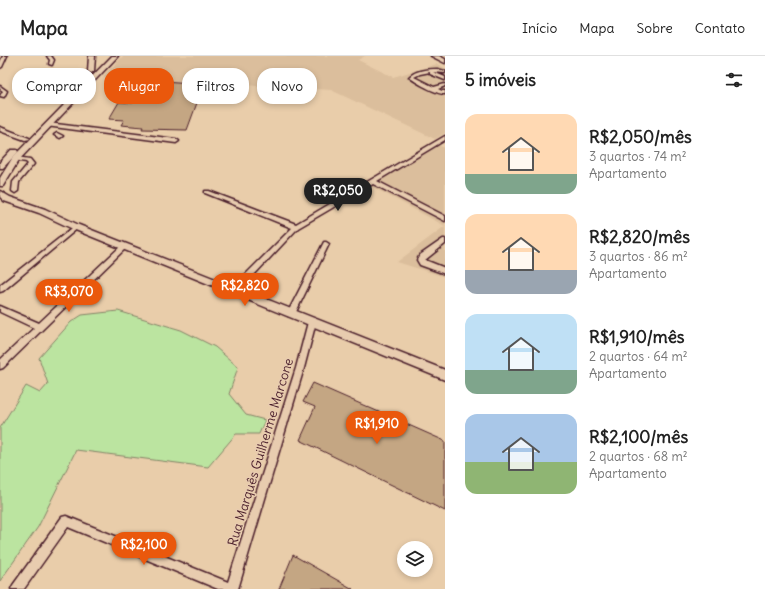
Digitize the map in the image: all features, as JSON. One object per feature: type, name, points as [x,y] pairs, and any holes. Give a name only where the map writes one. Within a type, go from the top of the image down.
[{"type":"highway","points":[[92,68],[95,56]]},
{"type":"highway","points":[[95,68],[106,56]]},
{"type":"highway","points":[[0,184],[16,159],[115,56]]},
{"type":"highway","points":[[434,56],[445,61]]},
{"type":"highway","points":[[0,166],[59,104]]},
{"type":"main road","points":[[0,193],[7,199],[42,211],[124,247],[445,374]]},
{"type":"main road","points":[[0,202],[55,218]]},
{"type":"street","points":[[0,67],[1,62],[6,56]]},
{"type":"street","points":[[49,56],[52,60],[51,64]]},
{"type":"street","points":[[445,72],[438,70],[416,74],[411,77],[442,93],[445,92]]},
{"type":"street","points":[[430,72],[445,78]]},
{"type":"street","points":[[433,89],[445,85]]},
{"type":"street","points":[[0,87],[4,88],[5,91],[2,96]]},
{"type":"street","points":[[48,125],[176,141]]},
{"type":"street","points":[[0,129],[26,138]]},
{"type":"street","points":[[234,291],[296,226],[445,138]]},
{"type":"street","points":[[14,191],[16,182],[31,164],[28,160],[16,159]]},
{"type":"street","points":[[372,181],[445,218]]},
{"type":"street","points":[[207,192],[296,226]]},
{"type":"street","points":[[0,289],[76,227]]},
{"type":"street","points":[[445,241],[422,257],[421,260],[423,263],[445,271]]},
{"type":"street","points":[[291,314],[326,244]]},
{"type":"street","points":[[0,365],[124,247]]},
{"type":"street","points":[[0,309],[40,327]]},
{"type":"street","name":"Rua Marquês Guilherme Marcone","points":[[232,589],[312,322]]},
{"type":"street","points":[[17,589],[66,521],[232,589]]},
{"type":"shaded area","points":[[123,56],[365,56],[358,60],[393,77],[437,64],[445,68],[445,133],[435,139],[331,90],[317,89],[317,68],[257,68],[257,86],[249,85],[249,68],[182,68],[182,82],[174,81],[174,68],[112,68]]},
{"type":"shaded area","points":[[438,145],[445,148],[445,226],[369,185]]},
{"type":"shaded area","points":[[445,226],[445,277],[397,262]]},
{"type":"green space","points":[[118,311],[181,330],[215,347],[238,367],[229,394],[246,415],[265,420],[259,434],[236,434],[208,467],[76,450],[38,527],[0,581],[0,428],[26,386],[40,393],[48,384],[39,358],[71,322],[82,315]]},
{"type":"building","points":[[174,82],[182,82],[182,104],[197,104],[187,130],[142,129],[143,127],[121,125],[124,120],[109,119],[118,104],[174,104]]},
{"type":"building","points":[[313,383],[445,441],[445,511],[300,440],[315,407],[303,402]]},
{"type":"building","points":[[293,555],[353,589],[279,589]]}]
